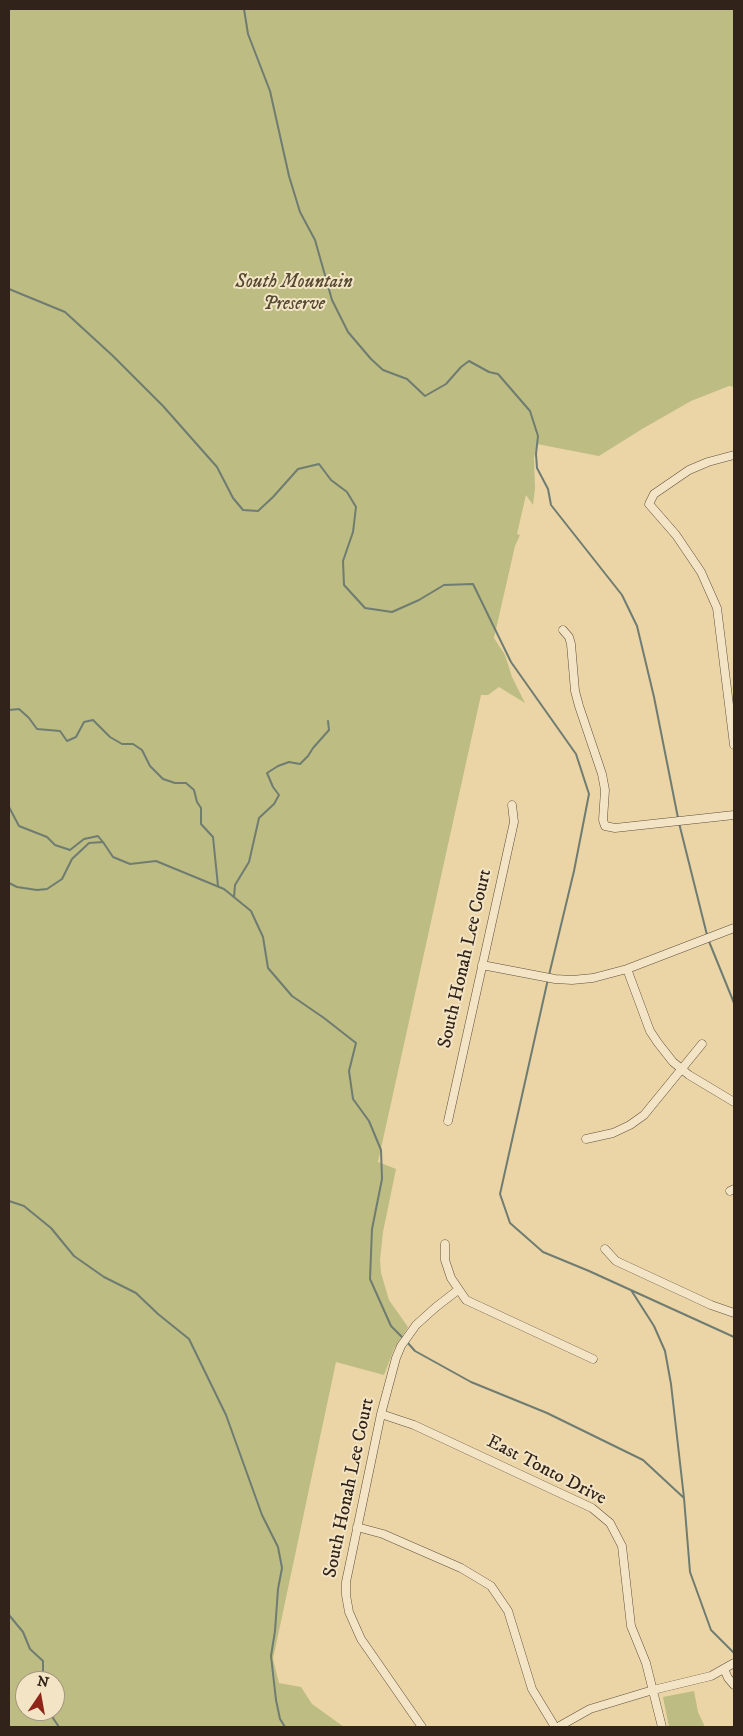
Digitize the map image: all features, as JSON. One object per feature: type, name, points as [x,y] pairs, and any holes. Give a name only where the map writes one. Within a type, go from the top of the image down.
[{"type":"street","points":[[734,455],[689,470],[654,494],[649,504],[676,535],[701,572],[717,608],[734,745]]},
{"type":"street","points":[[563,630],[569,637],[571,644],[575,691],[579,706],[602,774],[605,790],[603,824],[608,828],[615,828],[734,815]]},
{"type":"street","name":"South Honah Lee Court","points":[[448,1121],[514,822],[512,805]]},
{"type":"street","points":[[482,965],[555,979],[593,978],[627,969],[734,928]]},
{"type":"street","points":[[627,969],[650,1031],[673,1062],[688,1075],[734,1102]]},
{"type":"street","points":[[586,1139],[613,1134],[644,1115],[702,1044]]},
{"type":"street","points":[[445,1244],[445,1260],[450,1278],[466,1300],[593,1359]]},
{"type":"street","points":[[605,1249],[616,1261],[711,1305],[734,1313]]},
{"type":"street","name":"South Honah Lee Court","points":[[422,1727],[361,1639],[349,1612],[346,1582],[381,1414],[392,1370],[401,1346],[416,1326],[458,1290]]},
{"type":"street","name":"East Tonto Drive","points":[[381,1414],[414,1425],[592,1508],[610,1523],[622,1546],[631,1626],[646,1662],[662,1727]]},
{"type":"street","points":[[357,1528],[392,1538],[461,1568],[491,1586],[508,1611],[532,1689],[557,1727],[590,1709],[653,1690],[711,1676],[734,1664]]},
{"type":"street","points":[[724,1669],[734,1685]]},
{"type":"green space","name":"South Mountain Preserve","points":[[9,9],[734,9],[734,387],[729,386],[691,401],[599,456],[537,444],[534,458],[535,488],[533,505],[526,495],[517,534],[520,535],[515,546],[494,638],[505,655],[512,677],[525,703],[499,687],[488,695],[481,695],[378,1162],[396,1169],[383,1232],[380,1260],[381,1273],[389,1300],[408,1327],[394,1349],[384,1375],[336,1362],[273,1659],[279,1683],[301,1687],[312,1704],[344,1727],[9,1727]]},
{"type":"green space","points":[[694,1691],[698,1712],[705,1727],[669,1727],[663,1697]]},
{"type":"waterway","points":[[244,9],[248,34],[270,91],[289,176],[300,212],[315,240],[332,300],[348,332],[383,370],[407,379],[425,396],[446,384],[469,361],[489,372],[498,374],[530,411],[538,436],[537,468],[548,489],[551,505],[622,595],[637,626],[654,697],[678,818]]},
{"type":"waterway","points":[[9,289],[65,312],[113,356],[163,406],[217,467],[233,498],[243,510],[258,511],[298,469],[319,464],[331,480],[347,492],[356,507],[353,532],[343,561],[344,585],[365,608],[392,612],[419,600],[444,585],[473,584],[511,662],[576,754],[589,794],[574,871],[549,975]]},
{"type":"waterway","points":[[9,710],[19,709],[37,729],[60,731],[67,741],[76,737],[84,722],[93,720],[110,737],[122,744],[133,744],[142,750],[150,766],[163,779],[175,783],[186,783],[194,790],[197,802],[201,808],[201,824],[213,837],[218,886]]},
{"type":"waterway","points":[[234,897],[235,885],[249,862],[259,818],[274,804],[279,795],[267,773],[289,762],[300,764],[329,730],[328,721]]},
{"type":"waterway","points":[[9,807],[19,826],[47,837],[55,845],[70,850],[84,839],[98,836],[102,841]]},
{"type":"waterway","points":[[679,823],[707,935]]},
{"type":"waterway","points":[[9,883],[17,887],[37,890],[47,889],[62,879],[72,859],[89,843],[103,842],[113,857],[130,864],[156,861],[224,889],[251,911],[263,937],[268,968],[292,996],[356,1043],[349,1071],[353,1099],[369,1121],[381,1150],[382,1179],[372,1229],[370,1279],[391,1326],[403,1338]]},
{"type":"waterway","points":[[708,939],[734,1003]]},
{"type":"waterway","points":[[548,979],[500,1194],[510,1223],[543,1252],[734,1337]]},
{"type":"waterway","points":[[9,1201],[24,1206],[51,1228],[74,1256],[104,1277],[136,1293],[189,1339],[226,1415],[262,1515],[278,1547],[282,1568],[271,1656],[276,1700],[280,1719],[285,1727]]},
{"type":"waterway","points":[[631,1290],[654,1326],[665,1351],[671,1384],[684,1498],[690,1572],[711,1630],[734,1653]]},
{"type":"waterway","points":[[407,1342],[415,1351],[471,1382],[547,1413],[643,1460],[684,1498]]},
{"type":"waterway","points":[[9,1615],[23,1632],[30,1649],[43,1661],[43,1671]]},
{"type":"waterway","points":[[55,1721],[59,1727]]}]
